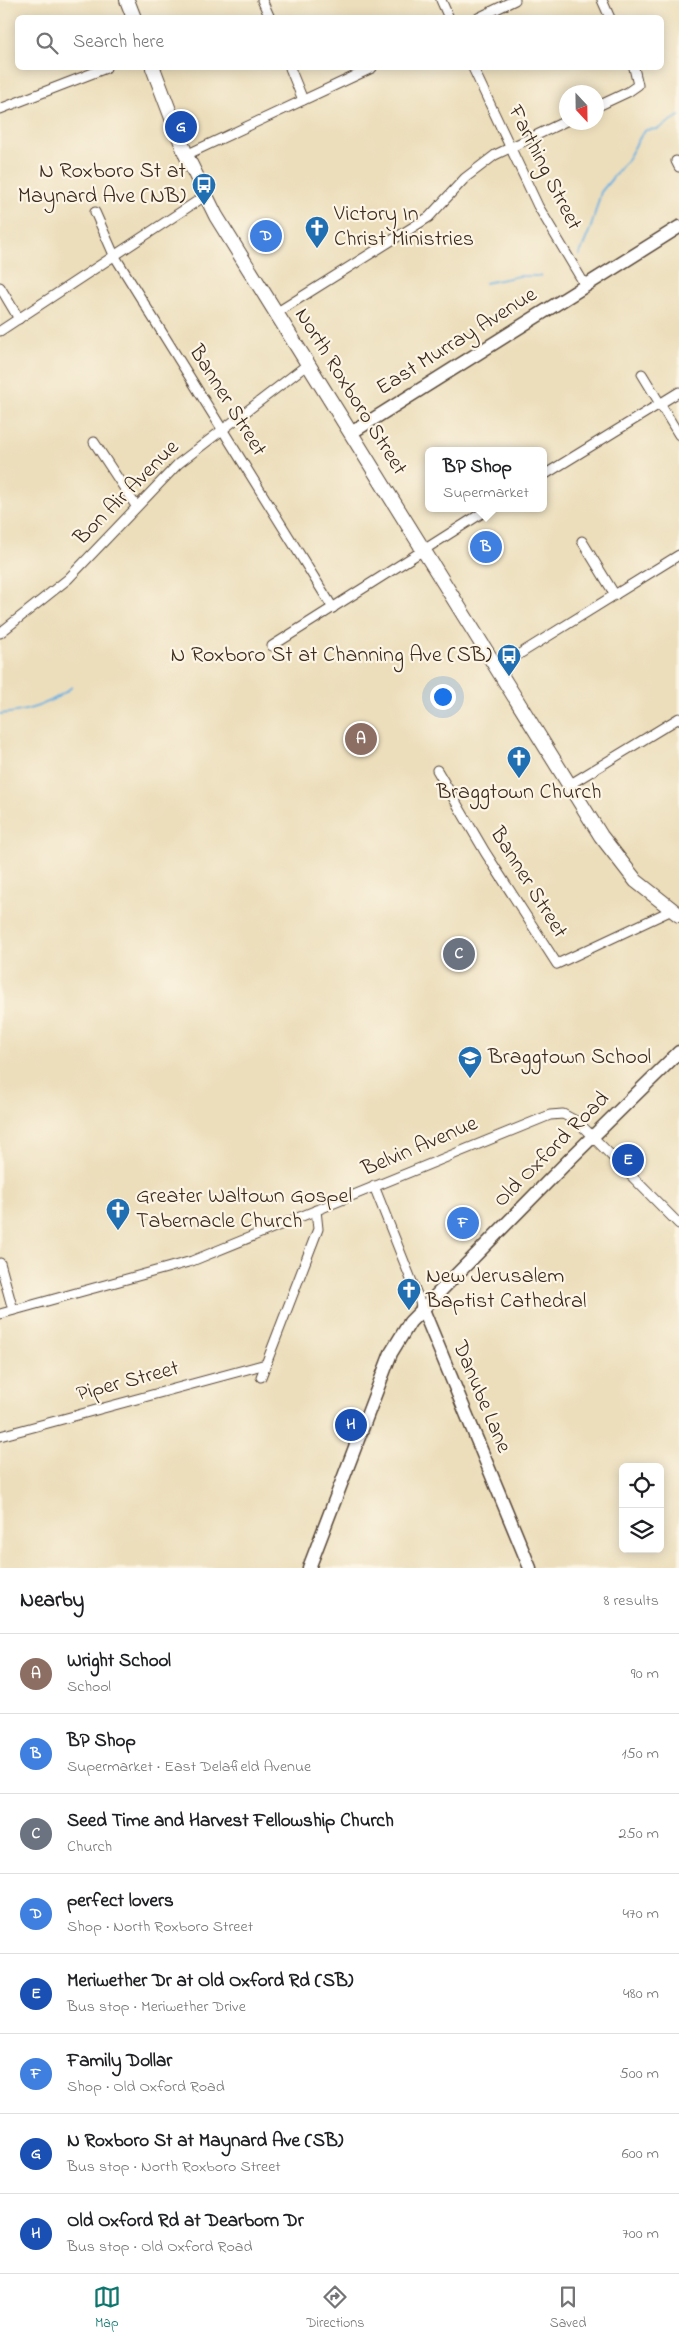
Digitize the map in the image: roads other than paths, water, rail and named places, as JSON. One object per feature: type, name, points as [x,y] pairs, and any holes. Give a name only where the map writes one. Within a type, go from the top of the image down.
[{"type":"main road","points":[[127,0],[133,15]]},
{"type":"main road","name":"North Roxboro Street","points":[[153,70],[186,155],[205,196],[276,314],[620,864],[636,881],[675,912]]},
{"type":"street","points":[[262,0],[269,15]]},
{"type":"street","points":[[441,0],[448,15]]},
{"type":"street","points":[[484,15],[515,0]]},
{"type":"street","points":[[602,0],[609,15]]},
{"type":"street","points":[[0,109],[101,70]]},
{"type":"street","points":[[291,70],[303,100]]},
{"type":"street","points":[[186,155],[368,70]]},
{"type":"street","name":"Farthing Street","points":[[474,70],[538,206],[585,284]]},
{"type":"street","points":[[604,103],[634,89],[638,85],[635,70]]},
{"type":"street","points":[[276,314],[429,217],[465,178],[495,155],[559,124]]},
{"type":"street","points":[[0,331],[205,196]]},
{"type":"street","name":"Banner Street","points":[[95,212],[114,255],[333,608]]},
{"type":"street","name":"East Murray Avenue","points":[[350,433],[585,284],[679,227]]},
{"type":"street","points":[[0,287],[19,318]]},
{"type":"street","name":"Bon Air Avenue","points":[[0,634],[68,579],[178,464],[308,364]]},
{"type":"street","points":[[642,374],[679,435]]},
{"type":"street","points":[[547,473],[679,392]]},
{"type":"street","points":[[94,442],[136,506]]},
{"type":"street","points":[[272,646],[484,512]]},
{"type":"street","points":[[582,541],[615,595]]},
{"type":"street","points":[[497,668],[679,555]]},
{"type":"street","points":[[569,785],[679,718]]},
{"type":"street","name":"Banner Street","points":[[437,770],[557,964],[675,912]]},
{"type":"street","name":"Old Oxford Road","points":[[309,1568],[399,1337],[422,1307],[679,1052]]},
{"type":"street","name":"Belvin Avenue","points":[[0,1314],[192,1261],[550,1115],[569,1117],[592,1137],[679,1224]]},
{"type":"street","name":"Danube Lane","points":[[374,1186],[530,1568]]},
{"type":"street","points":[[261,1377],[318,1229],[316,1210]]},
{"type":"street","points":[[0,1264],[13,1310]]},
{"type":"street","name":"Piper Street","points":[[0,1436],[266,1364]]},
{"type":"waterway","points":[[579,256],[591,227],[601,192],[627,160],[642,134],[646,130],[658,129],[679,116]]},
{"type":"waterway","points":[[485,283],[519,276],[541,276]]},
{"type":"waterway","points":[[0,714],[38,706],[56,698],[72,687]]},
{"type":"place","name":"N Roxboro St at Maynard Ave (SB)","points":[[181,127]]},
{"type":"place","name":"N Roxboro St at Maynard Ave (NB)","points":[[204,206]]},
{"type":"place","name":"perfect lovers","points":[[266,236]]},
{"type":"place","name":"Victory In Christ Ministries","points":[[317,249]]},
{"type":"place","name":"BP Shop","points":[[486,547]]},
{"type":"place","name":"N Roxboro St at Channing Ave (SB)","points":[[509,677]]},
{"type":"place","name":"Wright School","points":[[361,739]]},
{"type":"place","name":"Braggtown Church","points":[[519,779]]},
{"type":"place","name":"Seed Time and Harvest Fellowship Church","points":[[459,954]]},
{"type":"place","name":"Braggtown School","points":[[470,1079]]},
{"type":"place","name":"Meriwether Dr at Old Oxford Rd (SB)","points":[[628,1160]]},
{"type":"place","name":"Family Dollar","points":[[463,1223]]},
{"type":"place","name":"Greater Waltown Gospel Tabernacle Church","points":[[118,1231]]},
{"type":"place","name":"New Jerusalem Baptist Cathedral","points":[[409,1311]]},
{"type":"place","name":"Old Oxford Rd at Dearborn Dr","points":[[351,1425]]}]
